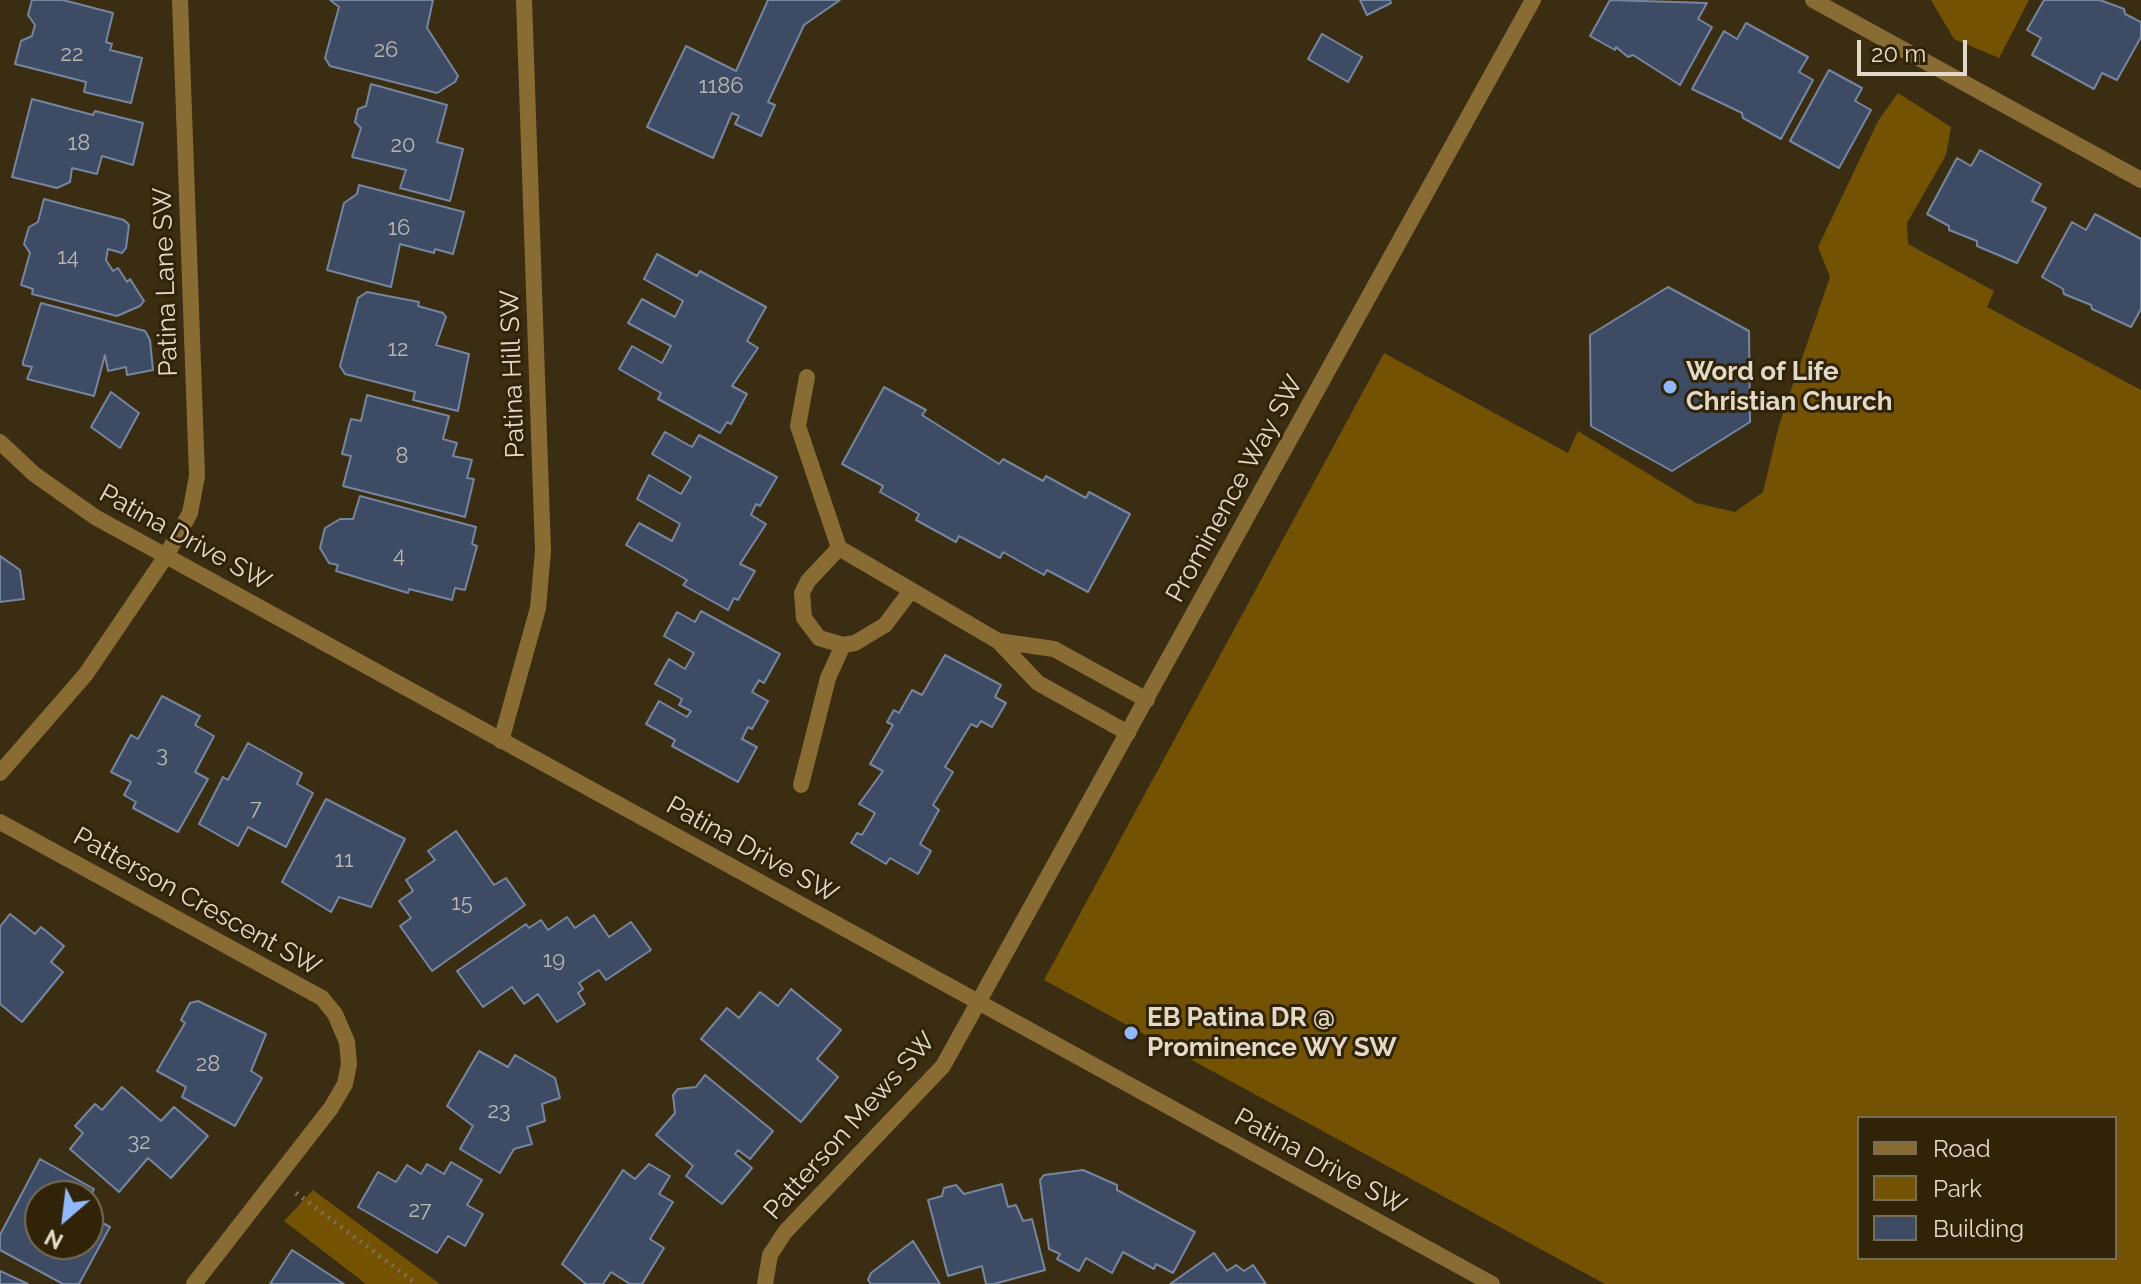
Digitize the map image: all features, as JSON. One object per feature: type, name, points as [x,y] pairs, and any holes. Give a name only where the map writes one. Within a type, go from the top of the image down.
[{"type":"street","name":"Patina Lane SW","points":[[0,773],[86,674],[166,556],[190,513],[197,476],[180,0]]},
{"type":"street","name":"Patina Hill SW","points":[[501,741],[538,608],[543,551],[524,0]]},
{"type":"street","name":"Prominence Way SW","points":[[980,1002],[1533,0]]},
{"type":"street","points":[[1813,0],[2141,180]]},
{"type":"street","points":[[807,377],[798,426],[839,548],[998,641],[1038,683],[1128,733]]},
{"type":"street","name":"Patina Drive SW","points":[[0,442],[61,494],[166,556],[1492,1284]]},
{"type":"street","points":[[839,548],[808,581],[801,606],[804,618],[819,638],[843,645],[855,643],[885,625],[910,592]]},
{"type":"street","points":[[998,641],[1054,649],[1147,700]]},
{"type":"street","points":[[801,785],[828,678],[843,645]]},
{"type":"street","name":"Patterson Crescent SW","points":[[0,822],[322,998],[335,1014],[347,1042],[349,1064],[345,1084],[331,1108],[194,1284]]},
{"type":"street","name":"Patterson Mews SW","points":[[765,1284],[770,1255],[785,1232],[943,1066],[980,1002]]},
{"type":"path","points":[[276,1178],[417,1284]]},
{"type":"green space","points":[[1931,0],[2029,0],[1999,58],[1954,39]]},
{"type":"green space","points":[[1898,93],[1951,127],[1946,155],[1907,223],[1908,244],[1994,291],[1987,307],[2141,390],[2141,1284],[1605,1284],[1044,980],[1384,353],[1568,453],[1578,431],[1696,503],[1735,512],[1763,492],[1779,425],[1830,277],[1818,247],[1878,121]]},
{"type":"green space","points":[[313,1190],[440,1284],[366,1284],[284,1221]]},
{"type":"building","points":[[32,0],[63,0],[113,13],[106,42],[112,44],[110,50],[142,58],[131,103],[84,92],[86,82],[15,64],[21,41],[32,36],[35,25],[28,15]]},
{"type":"building","points":[[330,0],[433,0],[427,28],[458,76],[455,82],[437,93],[330,66],[325,58],[339,7]]},
{"type":"building","points":[[768,0],[840,0],[804,25],[768,102],[775,105],[761,136],[735,124],[739,116],[732,113],[713,158],[647,127],[686,46],[736,71]]},
{"type":"building","points":[[1360,0],[1390,0],[1391,3],[1367,15]]},
{"type":"building","points":[[1610,0],[1707,3],[1698,19],[1712,27],[1680,85],[1633,55],[1628,57],[1616,47],[1615,50],[1590,36]]},
{"type":"building","points":[[2044,0],[2100,0],[2124,9],[2125,14],[2141,22],[2141,37],[2117,80],[2102,73],[2094,89],[2032,55],[2041,38],[2027,30]]},
{"type":"building","points":[[1746,23],[1808,57],[1799,72],[1813,80],[1781,139],[1743,118],[1742,113],[1692,89],[1724,31],[1737,39]]},
{"type":"building","points":[[1322,34],[1362,57],[1348,82],[1308,59]]},
{"type":"building","points":[[1829,70],[1862,88],[1855,101],[1871,110],[1839,168],[1790,141]]},
{"type":"building","points":[[371,84],[447,105],[437,142],[463,149],[450,201],[400,188],[406,170],[352,157],[361,128],[355,122],[358,109],[366,106]]},
{"type":"building","points":[[32,99],[93,115],[95,111],[143,123],[133,165],[102,156],[97,174],[72,168],[70,182],[57,188],[12,177]]},
{"type":"building","points":[[1980,150],[2041,184],[2032,201],[2046,208],[2017,263],[1977,246],[1977,241],[1949,230],[1949,226],[1927,214],[1957,158],[1971,166]]},
{"type":"building","points":[[359,185],[464,212],[453,254],[435,249],[434,253],[400,244],[391,287],[327,270],[344,203],[357,194]]},
{"type":"building","points":[[44,199],[124,220],[129,225],[126,248],[122,253],[108,249],[106,260],[113,271],[118,268],[127,282],[130,279],[144,301],[140,306],[117,316],[32,294],[33,289],[21,285],[30,253],[24,244],[29,227],[38,222]]},
{"type":"building","points":[[2095,214],[2141,239],[2141,309],[2131,327],[2064,294],[2063,289],[2042,277],[2072,222],[2086,230]]},
{"type":"building","points":[[657,254],[697,276],[700,271],[766,307],[747,341],[758,348],[732,386],[747,394],[731,424],[727,422],[720,433],[658,399],[661,393],[619,369],[632,346],[662,363],[671,346],[628,323],[642,299],[675,317],[683,301],[644,279]]},
{"type":"building","name":"Word of Life Christian Church","points":[[1668,287],[1749,331],[1750,422],[1672,471],[1591,426],[1590,335]]},
{"type":"building","points":[[367,292],[419,302],[418,306],[443,313],[446,317],[436,345],[469,354],[458,411],[413,400],[415,392],[345,374],[340,366],[358,298]]},
{"type":"building","points":[[41,303],[145,331],[150,340],[153,370],[127,375],[126,367],[108,371],[105,355],[94,396],[27,379],[32,367],[23,365],[23,362]]},
{"type":"building","points":[[884,387],[926,410],[922,415],[999,464],[1003,459],[1043,481],[1046,476],[1086,498],[1089,492],[1130,514],[1088,592],[1047,570],[1044,575],[1003,552],[1000,558],[959,536],[956,542],[916,520],[919,514],[880,492],[883,486],[842,464]]},
{"type":"building","points":[[111,392],[139,413],[120,448],[91,427]]},
{"type":"building","points":[[367,395],[449,416],[443,439],[457,443],[453,456],[472,460],[467,478],[474,479],[465,517],[343,486],[351,456],[342,454],[350,422],[351,419],[361,421]]},
{"type":"building","points":[[665,432],[692,447],[699,435],[777,477],[751,515],[766,524],[740,564],[755,571],[738,600],[734,598],[728,610],[683,585],[687,580],[626,545],[639,523],[672,541],[680,524],[637,499],[649,475],[681,494],[691,477],[652,454]]},
{"type":"building","points":[[360,496],[476,527],[472,544],[477,546],[465,590],[455,588],[452,600],[409,589],[408,593],[336,571],[338,565],[329,563],[320,548],[325,528],[340,519],[353,519]]},
{"type":"building","points":[[0,556],[20,570],[24,599],[0,602]]},
{"type":"building","points":[[701,611],[780,654],[764,683],[759,680],[752,692],[768,701],[752,729],[748,727],[742,739],[757,747],[738,782],[672,746],[675,740],[646,724],[659,701],[687,717],[691,711],[679,705],[682,699],[655,684],[669,659],[685,669],[694,653],[664,636],[677,612],[695,622]]},
{"type":"building","points":[[945,655],[1001,685],[995,697],[1006,703],[992,727],[981,721],[977,727],[971,724],[945,767],[953,772],[933,805],[939,810],[920,844],[931,851],[918,874],[890,858],[886,864],[851,843],[857,833],[862,835],[875,813],[859,804],[883,771],[870,764],[893,725],[887,722],[894,710],[899,713],[912,690],[922,695]]},
{"type":"building","points":[[162,696],[200,716],[195,725],[214,736],[195,772],[208,779],[178,832],[133,808],[136,802],[124,795],[131,782],[111,772],[131,735],[138,739]]},
{"type":"building","points":[[248,743],[302,773],[297,784],[313,793],[286,847],[248,827],[238,846],[199,824],[223,777],[228,780]]},
{"type":"building","points":[[326,799],[405,839],[371,907],[339,897],[331,912],[282,882]]},
{"type":"building","points":[[456,831],[494,885],[506,878],[525,905],[432,971],[400,926],[411,918],[399,901],[413,891],[406,880],[435,860],[428,851]]},
{"type":"building","points":[[10,914],[35,934],[41,927],[64,946],[51,962],[63,972],[22,1022],[0,1004],[0,927]]},
{"type":"building","points":[[594,915],[609,937],[631,922],[651,950],[606,980],[599,970],[579,983],[583,989],[578,993],[585,1004],[557,1022],[538,994],[524,1004],[512,987],[483,1007],[457,971],[526,924],[529,928],[541,920],[548,930],[567,917],[575,928]]},
{"type":"building","points":[[791,989],[841,1030],[817,1059],[838,1077],[801,1122],[701,1039],[727,1008],[739,1018],[760,992],[778,1006]]},
{"type":"building","points":[[198,1001],[266,1034],[251,1071],[262,1078],[235,1126],[182,1097],[186,1087],[157,1071],[185,1023],[181,1020],[190,1003]]},
{"type":"building","points":[[479,1051],[508,1067],[515,1055],[555,1078],[560,1098],[542,1104],[545,1121],[527,1127],[532,1144],[514,1149],[500,1173],[460,1149],[473,1126],[447,1106]]},
{"type":"building","points":[[705,1075],[773,1131],[750,1159],[738,1150],[735,1154],[752,1168],[722,1204],[686,1176],[693,1166],[656,1135],[675,1113],[673,1095],[678,1089],[696,1087]]},
{"type":"building","points":[[122,1087],[161,1121],[174,1107],[208,1136],[171,1178],[148,1158],[119,1192],[70,1149],[83,1133],[75,1126],[95,1104],[102,1110]]},
{"type":"building","points":[[40,1159],[78,1180],[29,1180]]},
{"type":"building","points":[[451,1162],[482,1180],[467,1205],[483,1214],[465,1246],[448,1236],[437,1253],[358,1207],[378,1172],[396,1182],[407,1165],[421,1174],[427,1164],[444,1174]]},
{"type":"building","points":[[649,1164],[670,1176],[659,1194],[673,1202],[650,1239],[664,1248],[642,1284],[630,1284],[611,1272],[603,1284],[586,1284],[562,1264],[623,1170],[635,1179]]},
{"type":"building","points":[[1083,1170],[1117,1185],[1117,1190],[1195,1232],[1173,1273],[1156,1264],[1154,1269],[1123,1252],[1112,1273],[1086,1258],[1079,1271],[1057,1259],[1060,1254],[1049,1249],[1040,1180],[1044,1175]]},
{"type":"building","points":[[1002,1184],[1008,1207],[1016,1205],[1023,1221],[1032,1219],[1045,1270],[994,1284],[986,1284],[982,1266],[948,1276],[928,1200],[942,1196],[944,1188],[956,1185],[964,1194]]},
{"type":"building","points":[[24,1189],[24,1260],[92,1260],[79,1284],[63,1284],[0,1250],[0,1235]]},
{"type":"building","points":[[104,1224],[110,1227],[104,1238]]},
{"type":"building","points":[[913,1241],[940,1284],[871,1284],[868,1280],[871,1273]]},
{"type":"building","points":[[292,1250],[344,1284],[270,1284]]},
{"type":"building","points":[[1214,1253],[1227,1271],[1236,1265],[1244,1271],[1253,1265],[1266,1284],[1170,1284]]},
{"type":"building","points":[[0,1271],[28,1284],[0,1284]]},
{"type":"place","name":"Word of Life Christian Church","points":[[1670,387]]},
{"type":"place","name":"EB Patina DR @ Prominence WY SW","points":[[1131,1033]]}]
